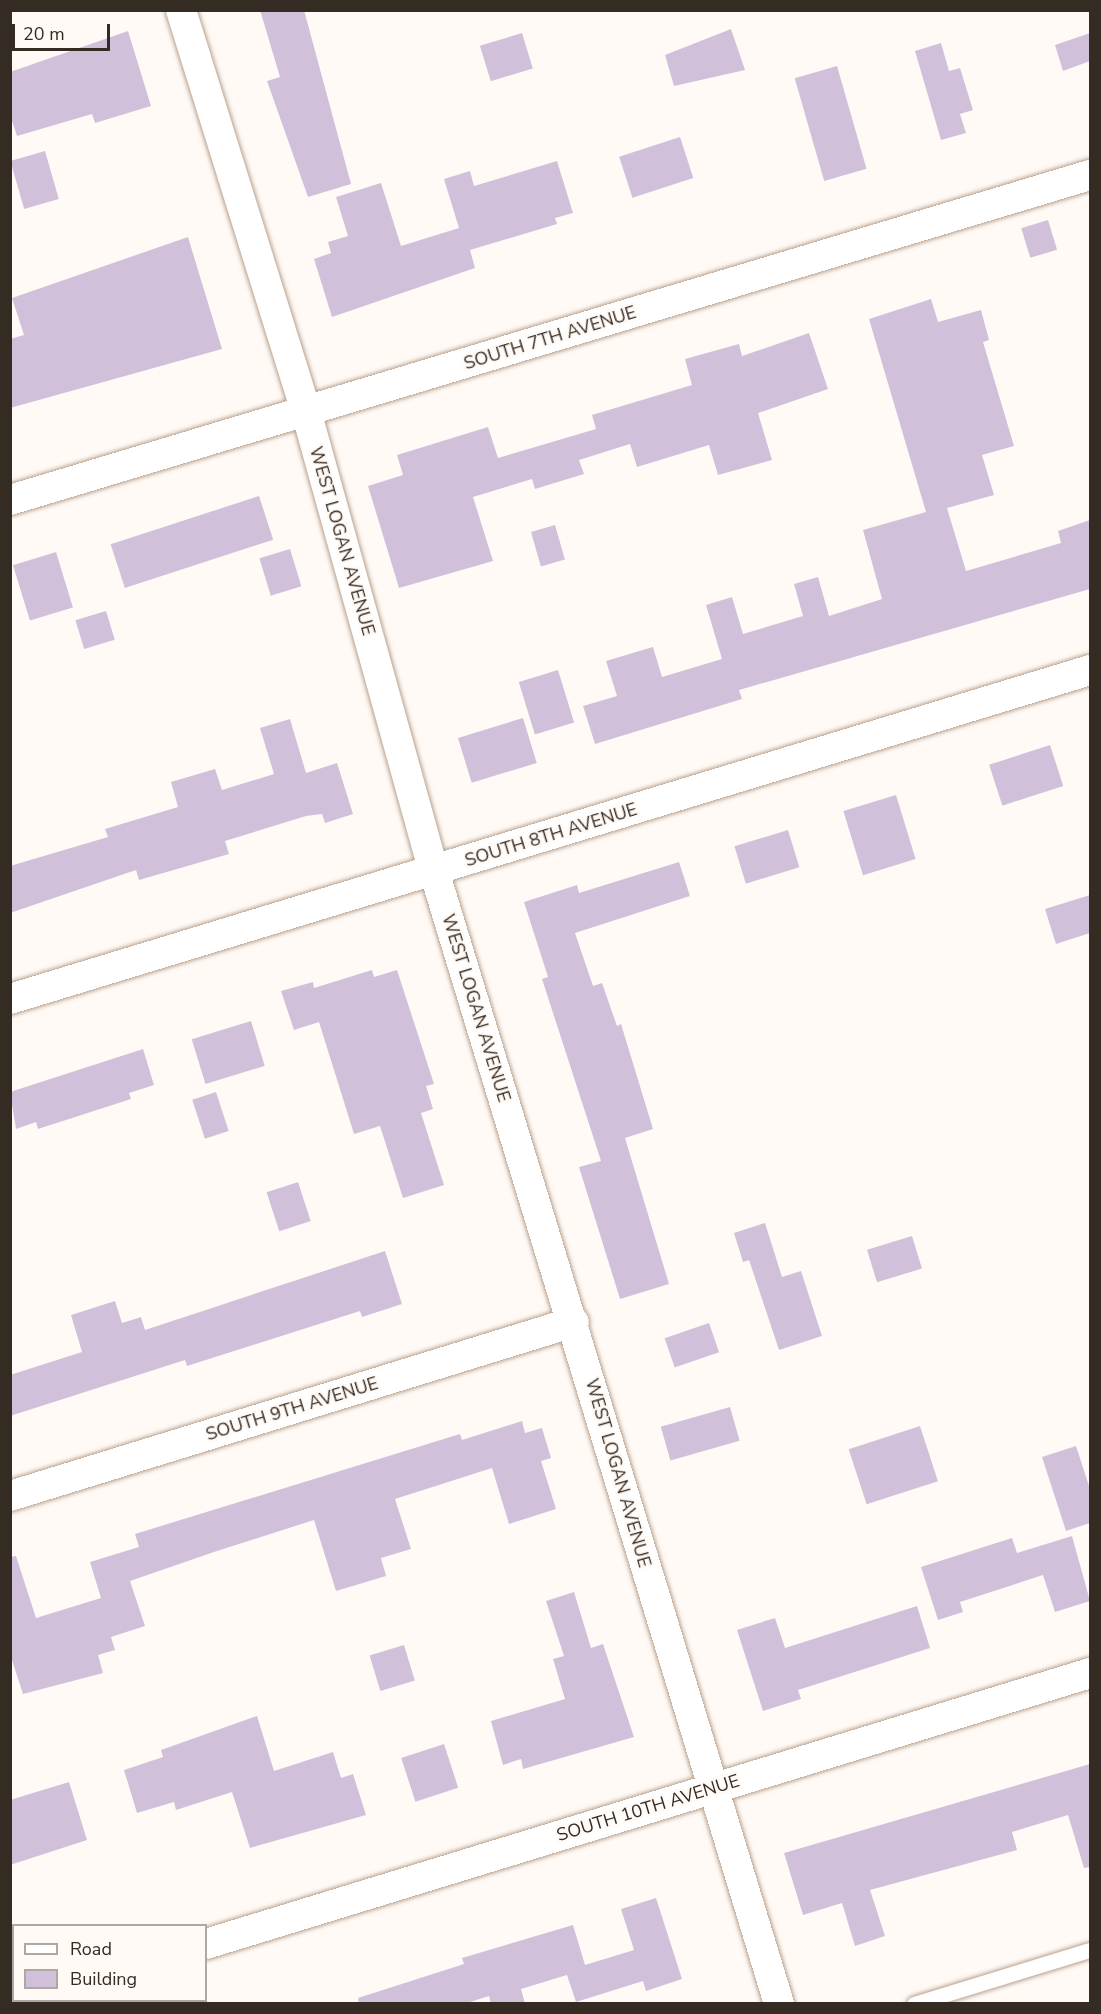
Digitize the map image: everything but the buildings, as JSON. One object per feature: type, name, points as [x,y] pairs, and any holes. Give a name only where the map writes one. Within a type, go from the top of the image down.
[{"type":"street","name":"WEST LOGAN AVENUE","points":[[181,10],[306,411],[434,871],[574,1322],[711,1788],[778,2004]]},
{"type":"street","name":"SOUTH 7TH AVENUE","points":[[10,500],[1090,175]]},
{"type":"street","name":"SOUTH 8TH AVENUE","points":[[10,999],[1090,670]]},
{"type":"street","name":"SOUTH 9TH AVENUE","points":[[10,1496],[574,1322]]},
{"type":"street","name":"SOUTH 10TH AVENUE","points":[[207,1944],[1090,1673]]},
{"type":"lane","points":[[914,2004],[1090,1950]]}]
